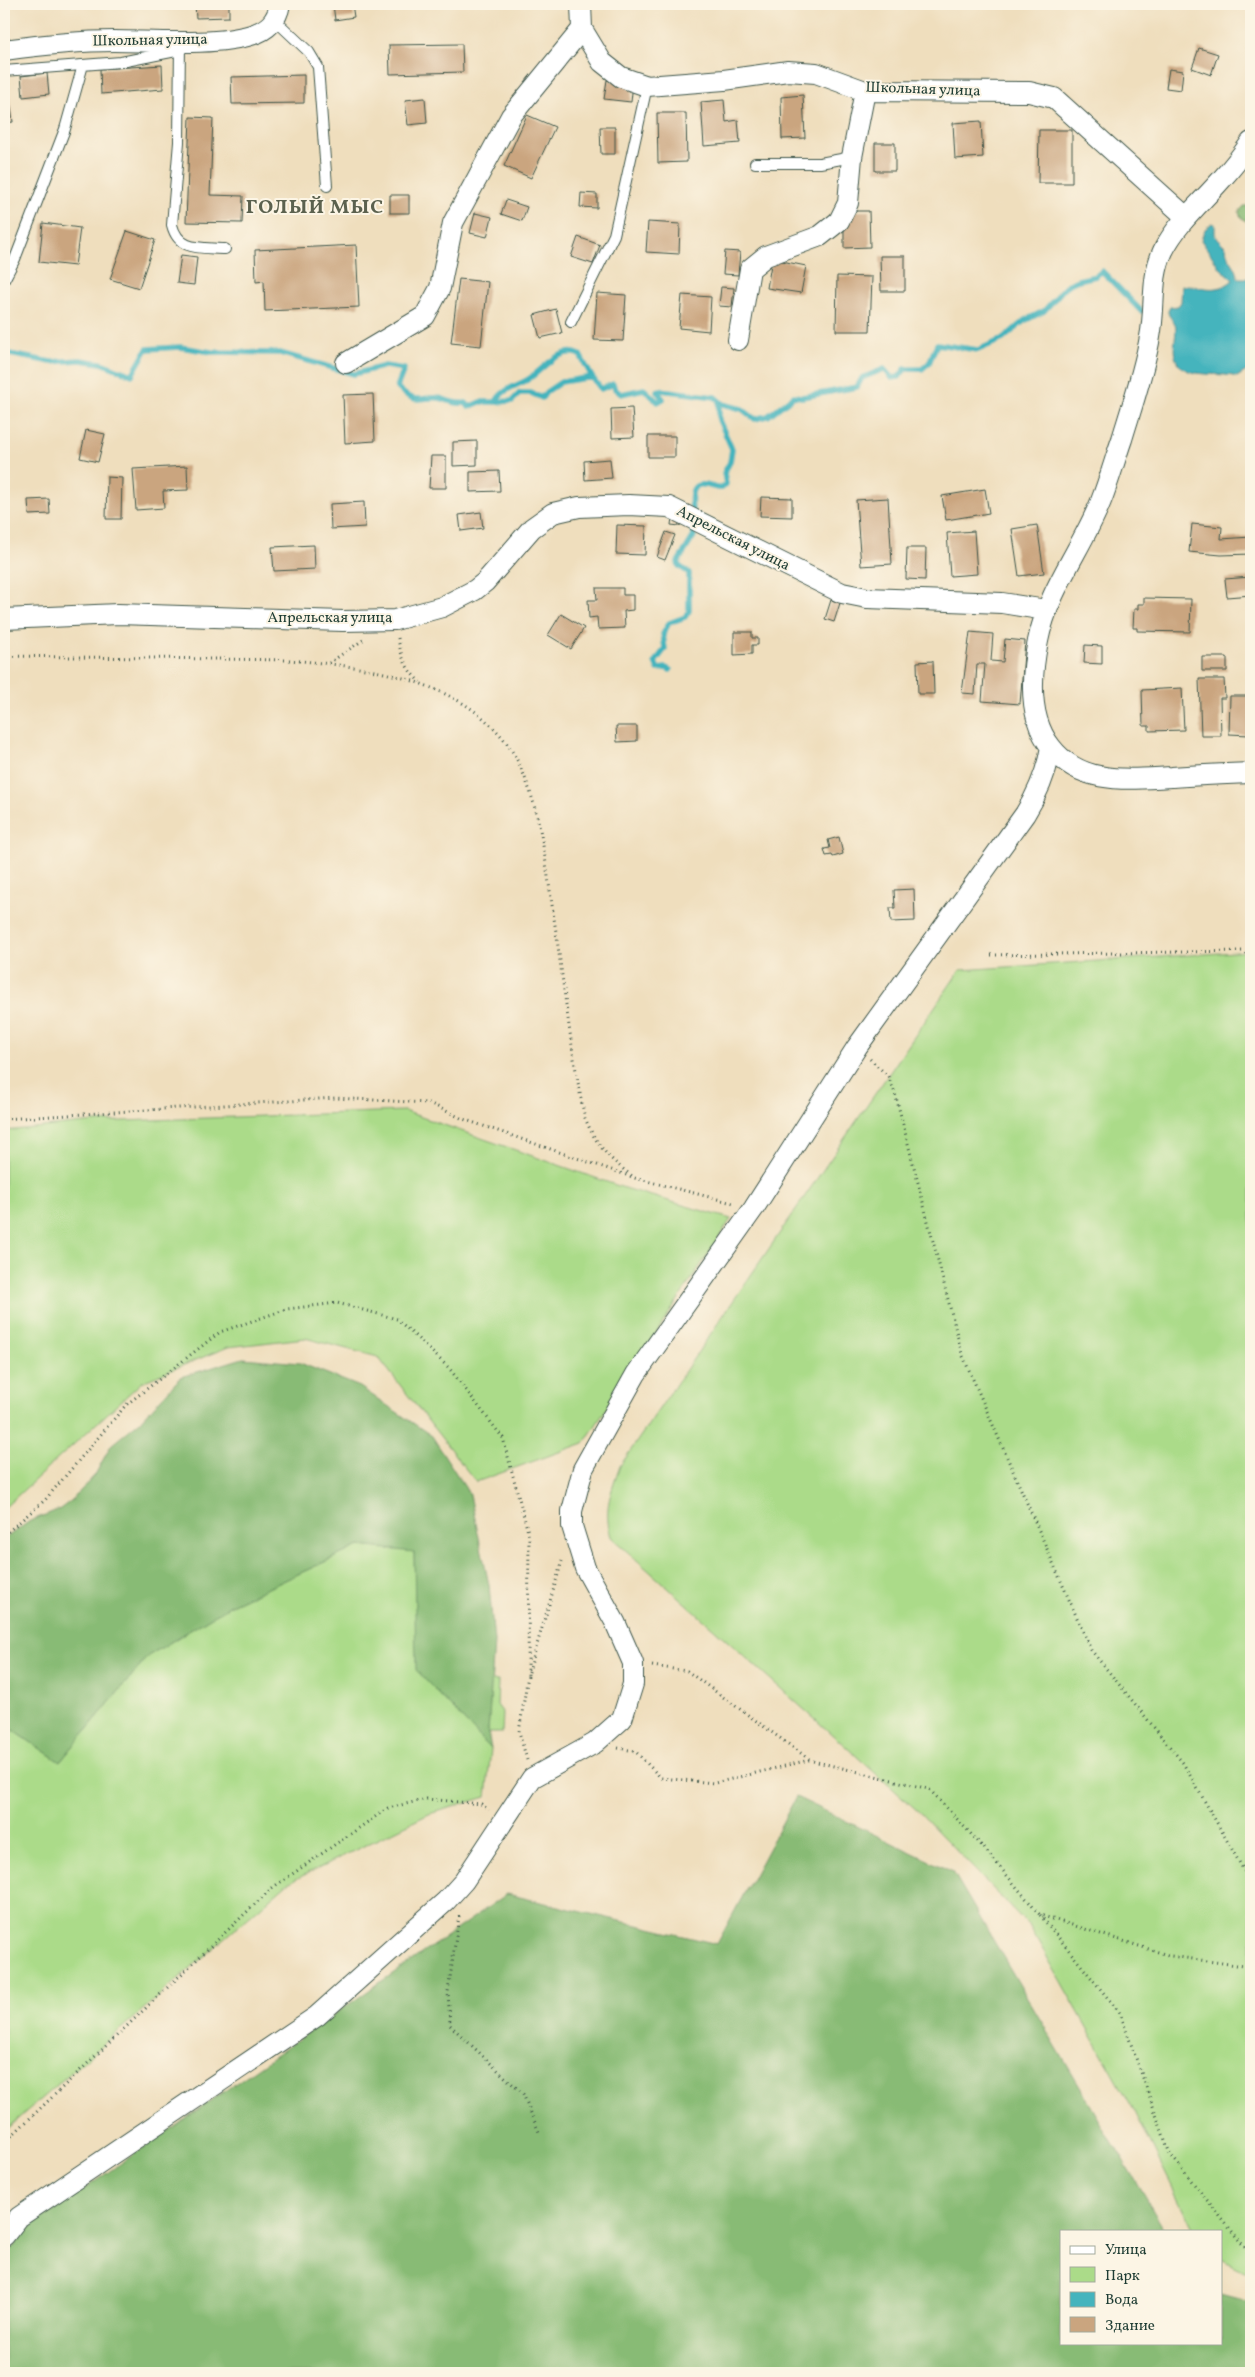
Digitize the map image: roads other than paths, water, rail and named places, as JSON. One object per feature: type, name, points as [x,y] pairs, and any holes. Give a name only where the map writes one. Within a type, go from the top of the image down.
[{"type":"street","points":[[346,363],[426,316],[440,288],[453,223],[507,125],[582,29],[581,4]]},
{"type":"street","name":"Школьная улица","points":[[4,50],[82,42],[181,46],[251,35],[265,29],[278,12]]},
{"type":"street","name":"Школьная улица","points":[[582,29],[602,62],[622,77],[647,86],[724,80],[788,71],[816,73],[865,91],[1029,92],[1054,98],[1186,216]]},
{"type":"street","points":[[738,340],[750,269],[766,256],[820,236],[839,221],[848,203],[852,157],[865,91]]},
{"type":"street","points":[[1251,142],[1227,174],[1186,216],[1165,248],[1156,270],[1153,286],[1150,336],[1122,438],[1101,502],[1046,610],[1038,641],[1033,684],[1037,718],[1041,731],[1051,747],[1074,769],[1094,776],[1119,780],[1251,773]]},
{"type":"street","name":"Апрельская улица","points":[[4,619],[118,614],[343,621],[395,620],[442,607],[475,590],[485,582],[532,528],[553,513],[579,507],[629,505],[669,507],[842,593],[867,598],[1002,603],[1046,610]]},
{"type":"street","points":[[4,2236],[19,2216],[317,2016],[446,1900],[464,1881],[532,1778],[595,1743],[622,1719],[633,1684],[633,1663],[615,1622],[585,1568],[572,1526],[572,1511],[583,1469],[636,1374],[754,1208],[857,1047],[1025,814],[1040,786],[1049,762],[1051,747]]},
{"type":"lane","points":[[278,12],[309,52],[318,67],[327,186]]},
{"type":"lane","points":[[4,71],[121,62],[181,46],[179,142],[172,225],[175,235],[181,243],[191,246],[225,249]]},
{"type":"lane","points":[[4,280],[15,259],[65,129],[83,65]]},
{"type":"lane","points":[[571,322],[614,234],[647,86]]},
{"type":"lane","points":[[755,163],[820,163],[852,157]]},
{"type":"water","points":[[1212,223],[1215,224],[1215,236],[1226,247],[1238,278],[1247,278],[1251,282],[1251,368],[1237,377],[1201,374],[1184,369],[1178,364],[1174,352],[1176,328],[1168,311],[1170,307],[1178,306],[1181,302],[1182,286],[1214,288],[1226,285],[1233,280],[1220,268],[1201,240],[1205,229]]},
{"type":"waterway","points":[[496,402],[512,401],[520,393],[531,393],[542,398],[546,392],[561,382],[592,377],[601,389],[613,384],[615,389],[621,394],[644,389],[658,402],[663,399],[657,391],[661,390],[715,397],[723,404],[742,409],[755,419],[768,416],[794,396],[802,397],[857,387],[862,378],[884,369],[892,378],[899,377],[905,369],[922,369],[929,363],[937,344],[978,350],[1003,339],[1024,321],[1044,311],[1067,285],[1078,280],[1096,276],[1102,271],[1141,311]]},
{"type":"waterway","points":[[4,353],[51,362],[80,360],[101,363],[132,375],[147,349],[180,347],[212,352],[280,353],[354,374],[385,366],[404,369],[397,387],[404,394],[416,399],[437,398],[466,403],[469,407],[480,402],[496,402],[505,391],[527,380],[556,357],[566,353],[580,355],[592,377]]},
{"type":"waterway","points":[[692,514],[691,499],[695,487],[705,485],[722,488],[726,484],[724,473],[730,462],[732,449],[719,420],[719,401]]},
{"type":"waterway","points":[[670,670],[666,668],[658,669],[655,662],[665,649],[663,634],[669,623],[685,617],[689,611],[689,573],[679,566],[678,562],[694,536],[692,525]]},
{"type":"district","name":"ГОЛЫЙ МЫС","points":[[315,208]]}]
